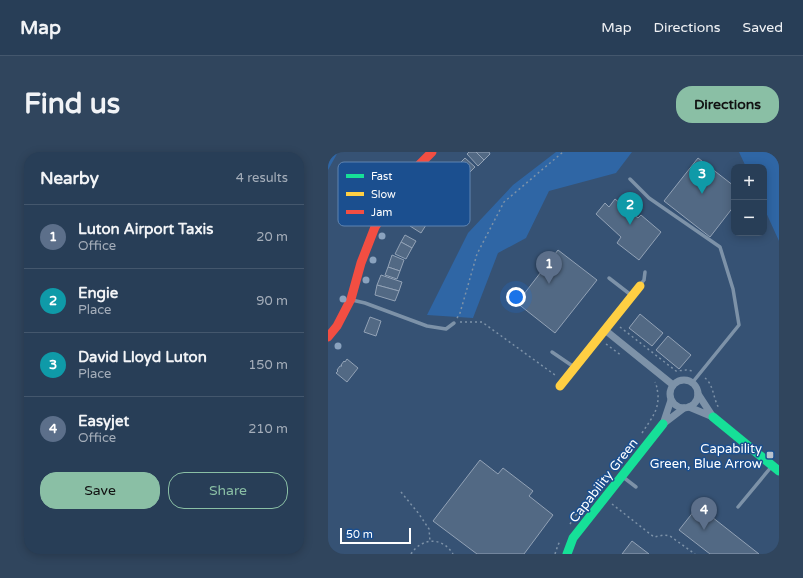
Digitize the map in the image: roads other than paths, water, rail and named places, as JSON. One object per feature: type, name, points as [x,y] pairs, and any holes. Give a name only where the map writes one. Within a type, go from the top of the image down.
[{"type":"street","points":[[422,162],[432,152]]},
{"type":"street","points":[[328,337],[337,326],[351,299],[361,263],[376,226]]},
{"type":"street","points":[[562,384],[640,286]]},
{"type":"street","points":[[605,330],[673,384]]},
{"type":"street","points":[[663,424],[671,400],[670,392],[673,384],[680,380],[689,381],[697,390],[713,417],[776,468]]},
{"type":"street","points":[[663,424],[695,402],[698,394]]},
{"type":"street","points":[[671,400],[677,406],[687,407],[713,417]]},
{"type":"street","name":"Capability Green","points":[[566,554],[573,538],[663,424]]},
{"type":"lane","points":[[630,179],[649,198],[720,247],[733,289],[739,325],[692,383]]},
{"type":"lane","points":[[640,286],[644,280],[645,272]]},
{"type":"lane","points":[[609,278],[632,295]]},
{"type":"lane","points":[[351,299],[365,302],[427,326],[446,329],[454,323]]},
{"type":"lane","points":[[552,352],[575,367]]},
{"type":"lane","points":[[738,507],[776,468]]},
{"type":"lane","points":[[622,476],[636,487]]},
{"type":"place","name":"David Lloyd Luton","points":[[702,194]]},
{"type":"place","name":"Engie","points":[[630,225]]},
{"type":"place","name":"Luton Airport Taxis","points":[[549,284]]},
{"type":"place","name":"Capability Green, Blue Arrow","points":[[770,455]]},
{"type":"place","name":"Easyjet","points":[[704,530]]}]
